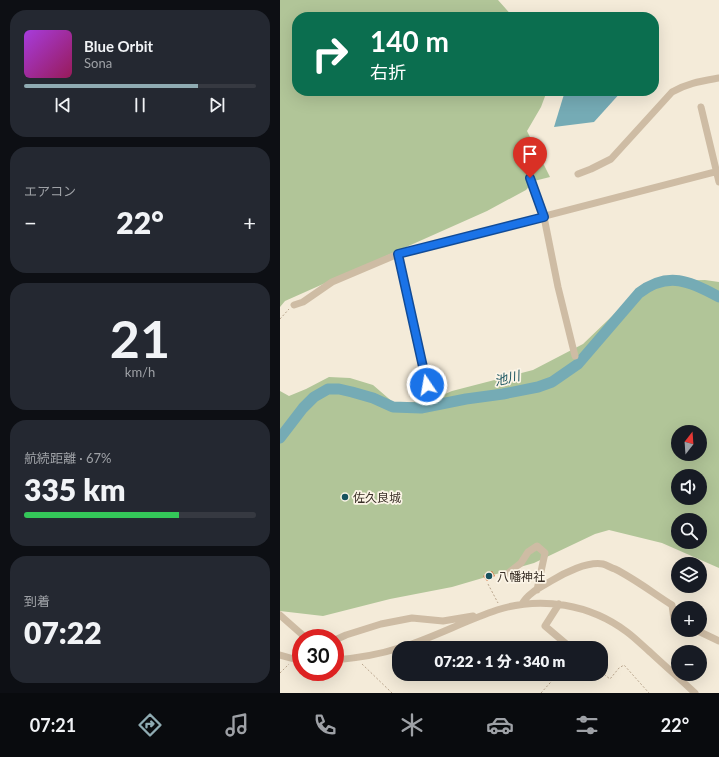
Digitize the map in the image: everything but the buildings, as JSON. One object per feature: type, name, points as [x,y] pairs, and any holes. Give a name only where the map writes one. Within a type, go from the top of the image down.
[{"type":"street","points":[[578,174],[611,159],[672,92],[681,86],[690,83],[719,78]]},
{"type":"street","points":[[701,107],[718,171],[719,182]]},
{"type":"street","points":[[294,305],[303,302],[332,282],[398,254],[718,171]]},
{"type":"street","points":[[530,178],[544,217],[574,356]]},
{"type":"street","points":[[398,254],[427,385]]},
{"type":"street","points":[[507,574],[521,563],[528,552],[537,546],[545,553],[537,590]]},
{"type":"street","points":[[522,604],[525,599],[537,590],[560,576],[580,567],[594,564],[604,564],[635,580],[671,604]]},
{"type":"street","points":[[418,641],[498,610],[522,604],[545,602],[559,604],[588,611],[607,619],[627,632],[695,693]]},
{"type":"street","points":[[559,604],[545,626],[563,641]]},
{"type":"street","points":[[280,615],[296,629]]},
{"type":"street","points":[[344,640],[346,639],[346,635],[381,624],[412,618],[444,621],[482,616]]},
{"type":"street","points":[[707,635],[719,641]]},
{"type":"street","points":[[344,659],[392,650]]},
{"type":"street","points":[[280,655],[292,659]]},
{"type":"path","points":[[280,319],[294,305]]},
{"type":"path","points":[[488,584],[499,605]]},
{"type":"path","points":[[356,658],[392,693]]},
{"type":"path","points":[[280,674],[292,664]]},
{"type":"path","points":[[608,677],[610,679],[619,668],[624,665],[649,693]]},
{"type":"path","points":[[541,693],[552,681]]},
{"type":"green space","points":[[280,0],[498,0],[509,12],[292,12],[292,96],[545,96],[541,107],[527,131],[550,177],[534,181],[526,190],[487,211],[285,301],[280,307]]},
{"type":"green space","points":[[705,280],[719,282],[719,568],[707,563],[707,557],[694,557],[676,549],[707,549],[707,513],[671,513],[671,547],[662,543],[609,530],[595,534],[534,563],[452,587],[390,599],[323,616],[280,611],[280,391],[289,396],[329,377],[350,378],[373,385],[395,404],[431,400],[452,391],[533,370],[583,344],[633,296],[662,281]]},
{"type":"water","points":[[563,96],[617,96],[594,122],[554,127]]},
{"type":"waterway","name":"池川","points":[[280,438],[303,408],[314,397],[328,389],[339,389],[352,392],[373,398],[393,407],[421,408],[466,399],[503,394],[538,387],[552,382],[578,364],[639,293],[660,282],[669,280],[689,283],[719,297]]},
{"type":"place","name":"佐久良城","points":[[345,497]]},
{"type":"place","name":"八幡神社","points":[[489,576]]},
{"type":"route","points":[[427,385],[398,254],[544,217],[530,178]]}]
